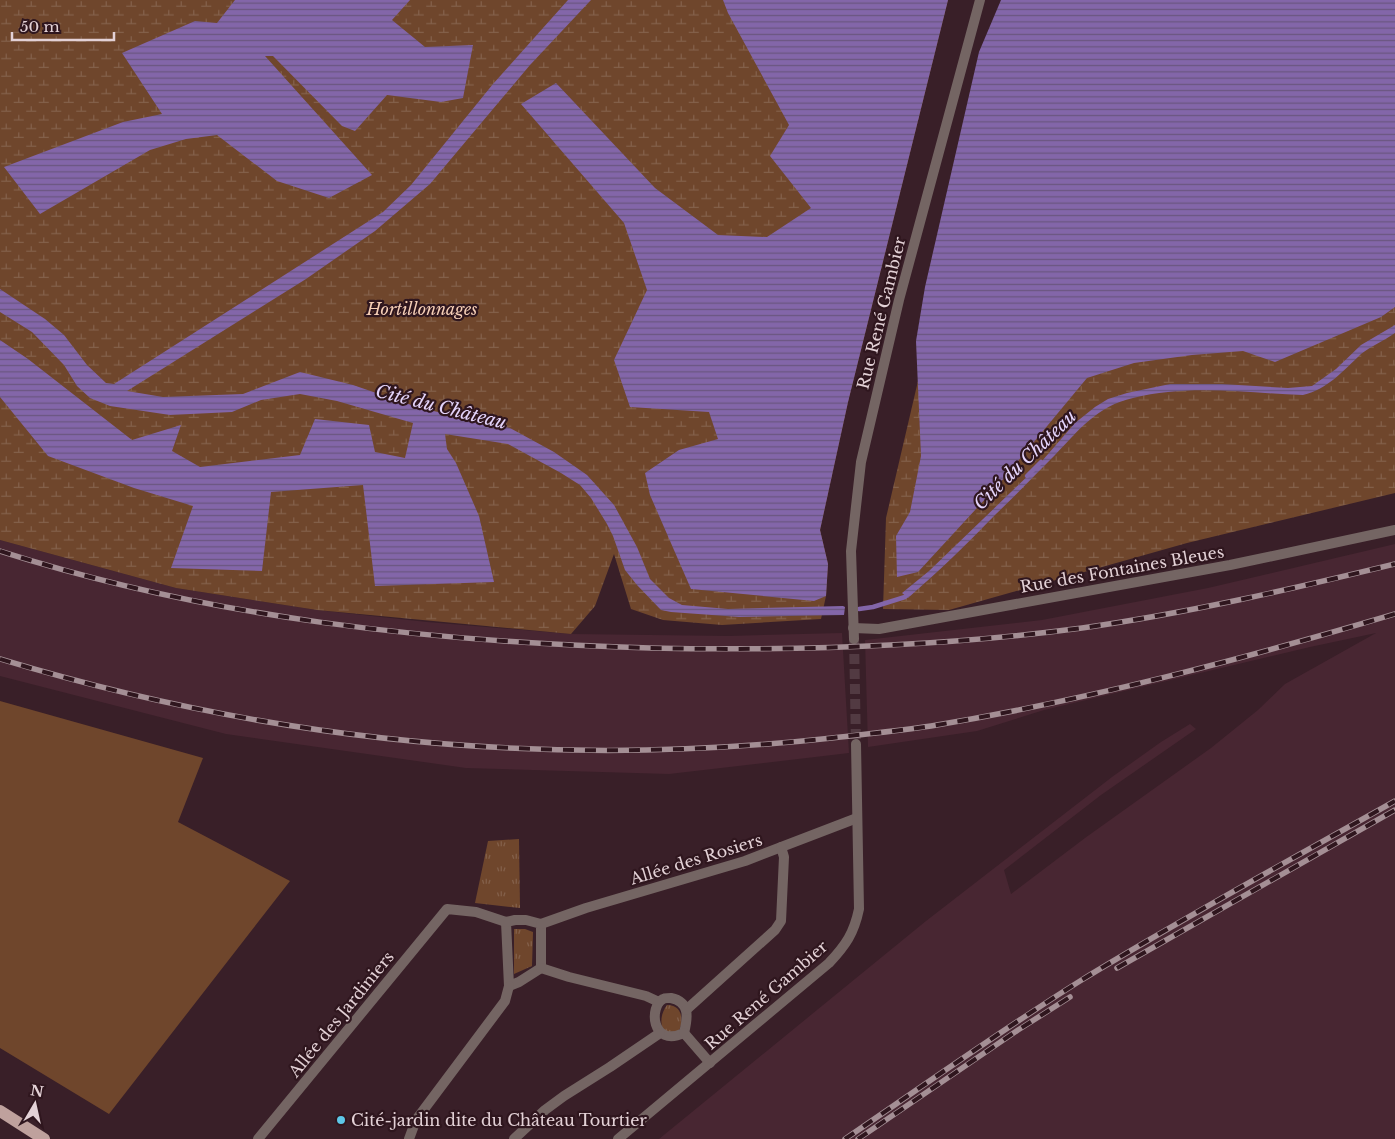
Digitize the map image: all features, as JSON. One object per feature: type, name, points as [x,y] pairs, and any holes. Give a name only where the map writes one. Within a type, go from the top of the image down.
[{"type":"main road","points":[[0,1111],[44,1139]]},
{"type":"street","name":"Rue René Gambier","points":[[854,639],[851,551],[861,462],[899,300],[980,0]]},
{"type":"street","name":"Rue des Fontaines Bleues","points":[[853,628],[879,629],[1230,565],[1395,530]]},
{"type":"street","name":"Rue René Gambier","points":[[618,1139],[829,963],[845,946],[856,925],[859,909],[856,744]]},
{"type":"street","name":"Allée des Rosiers","points":[[541,924],[586,908],[745,861],[857,818]]},
{"type":"street","points":[[686,1010],[775,930],[781,922],[784,857],[781,847]]},
{"type":"street","name":"Allée des Jardiniers","points":[[258,1139],[447,909],[476,912],[506,922]]},
{"type":"street","points":[[409,1139],[416,1120],[505,1002],[509,986],[506,922],[526,920],[541,924],[541,968]]},
{"type":"street","points":[[509,986],[541,968]]},
{"type":"street","points":[[541,968],[646,996],[659,1002]]},
{"type":"street","points":[[663,999],[679,1000],[686,1010],[684,1033],[675,1037],[667,1037],[660,1033],[656,1025],[656,1009],[659,1002],[663,999]]},
{"type":"street","points":[[514,1139],[545,1110],[564,1096],[660,1033]]},
{"type":"street","points":[[684,1033],[710,1063]]},
{"type":"shaded area","points":[[235,0],[410,0],[392,20],[425,47],[473,45],[463,98],[441,102],[387,95],[355,131],[342,126],[273,56],[265,56],[372,175],[329,198],[277,181],[217,135],[186,139],[150,150],[40,214],[4,167],[123,122],[162,114],[122,53],[195,21],[217,23]]},
{"type":"shaded area","points":[[568,0],[591,0],[530,65],[430,184],[375,231],[306,279],[127,391],[163,397],[243,394],[300,372],[353,385],[420,408],[510,428],[554,452],[587,475],[614,505],[637,547],[650,579],[669,598],[682,605],[728,609],[843,606],[845,607],[844,615],[739,617],[661,610],[625,570],[607,524],[591,498],[580,485],[508,444],[445,434],[447,449],[456,463],[479,516],[494,582],[375,586],[363,485],[271,492],[262,571],[171,568],[193,506],[134,488],[48,456],[0,397],[0,340],[28,359],[132,440],[181,425],[172,451],[200,467],[300,455],[315,419],[369,425],[375,452],[405,458],[413,423],[337,401],[300,394],[261,400],[232,412],[170,415],[110,406],[90,398],[77,386],[64,365],[32,332],[0,312],[0,289],[45,319],[64,335],[87,365],[106,383],[114,384],[383,212],[411,185],[493,84]]},
{"type":"shaded area","points":[[723,0],[948,0],[848,402],[820,530],[828,564],[826,596],[814,601],[691,589],[650,495],[645,473],[679,450],[718,439],[709,412],[630,407],[614,360],[647,290],[624,223],[521,104],[556,83],[655,188],[718,235],[767,237],[811,208],[770,156],[789,125],[728,13]]},
{"type":"shaded area","points":[[1001,0],[1395,0],[1395,307],[1381,317],[1275,362],[1243,351],[1192,355],[1134,363],[1087,378],[999,484],[918,572],[897,577],[896,536],[910,512],[921,456],[916,341],[925,287],[979,52]]},
{"type":"shaded area","points":[[1395,325],[1395,333],[1361,354],[1328,384],[1303,395],[1218,390],[1175,391],[1133,398],[1109,407],[1081,428],[942,568],[908,598],[902,593],[929,571],[1035,469],[1075,423],[1108,399],[1170,384],[1222,384],[1288,388],[1312,386],[1336,369],[1361,345]]},
{"type":"shaded area","points":[[0,540],[176,588],[317,610],[427,622],[571,634],[729,636],[842,633],[849,753],[669,774],[466,768],[226,734],[0,676]]},
{"type":"shaded area","points":[[1395,544],[1395,1139],[659,1139],[926,921],[1112,777],[1161,742],[1190,724],[1196,729],[1101,795],[1004,870],[1011,894],[1085,838],[1211,748],[1258,710],[1285,684],[1376,633],[1044,710],[977,731],[868,747],[865,640],[1042,620],[1208,588]]},
{"type":"green space","name":"Hortillonnages","points":[[0,0],[948,0],[848,402],[820,530],[828,564],[826,596],[821,619],[722,625],[663,620],[631,609],[614,554],[595,606],[571,634],[317,610],[176,588],[0,540]]},
{"type":"green space","points":[[1007,0],[1395,0],[1395,493],[1187,543],[949,610],[883,609],[886,518]]},
{"type":"green space","points":[[0,701],[203,758],[178,822],[290,881],[109,1114],[0,1048]]},
{"type":"green space","points":[[519,839],[520,908],[475,903],[488,841]]},
{"type":"green space","points":[[514,929],[525,929],[533,932],[532,966],[514,974]]},
{"type":"green space","points":[[667,1005],[676,1007],[679,1010],[681,1022],[679,1031],[665,1033],[663,1030],[663,1011]]},
{"type":"waterway","name":"Cité du Château","points":[[1027,476],[1041,462]]},
{"type":"waterway","name":"Cité du Château","points":[[859,609],[873,607],[905,597],[908,594]]},
{"type":"tunnel","points":[[854,639],[856,744]]},
{"type":"railway","points":[[0,551],[79,574],[160,594],[240,610],[322,622],[485,640],[568,645],[704,649],[867,646],[975,640],[1082,628],[1240,600],[1395,564]]},
{"type":"railway","points":[[0,659],[102,687],[205,710],[308,728],[412,741],[516,748],[621,750],[726,747],[894,731],[990,716],[1165,677],[1395,614]]},
{"type":"railway","points":[[845,1139],[991,1039],[1080,981],[1197,912],[1395,801]]},
{"type":"railway","points":[[1117,968],[1395,810]]},
{"type":"railway","points":[[858,1139],[1018,1030],[1070,997]]},
{"type":"place","name":"Cité-jardin dite du Château Tourtier","points":[[341,1120]]}]
